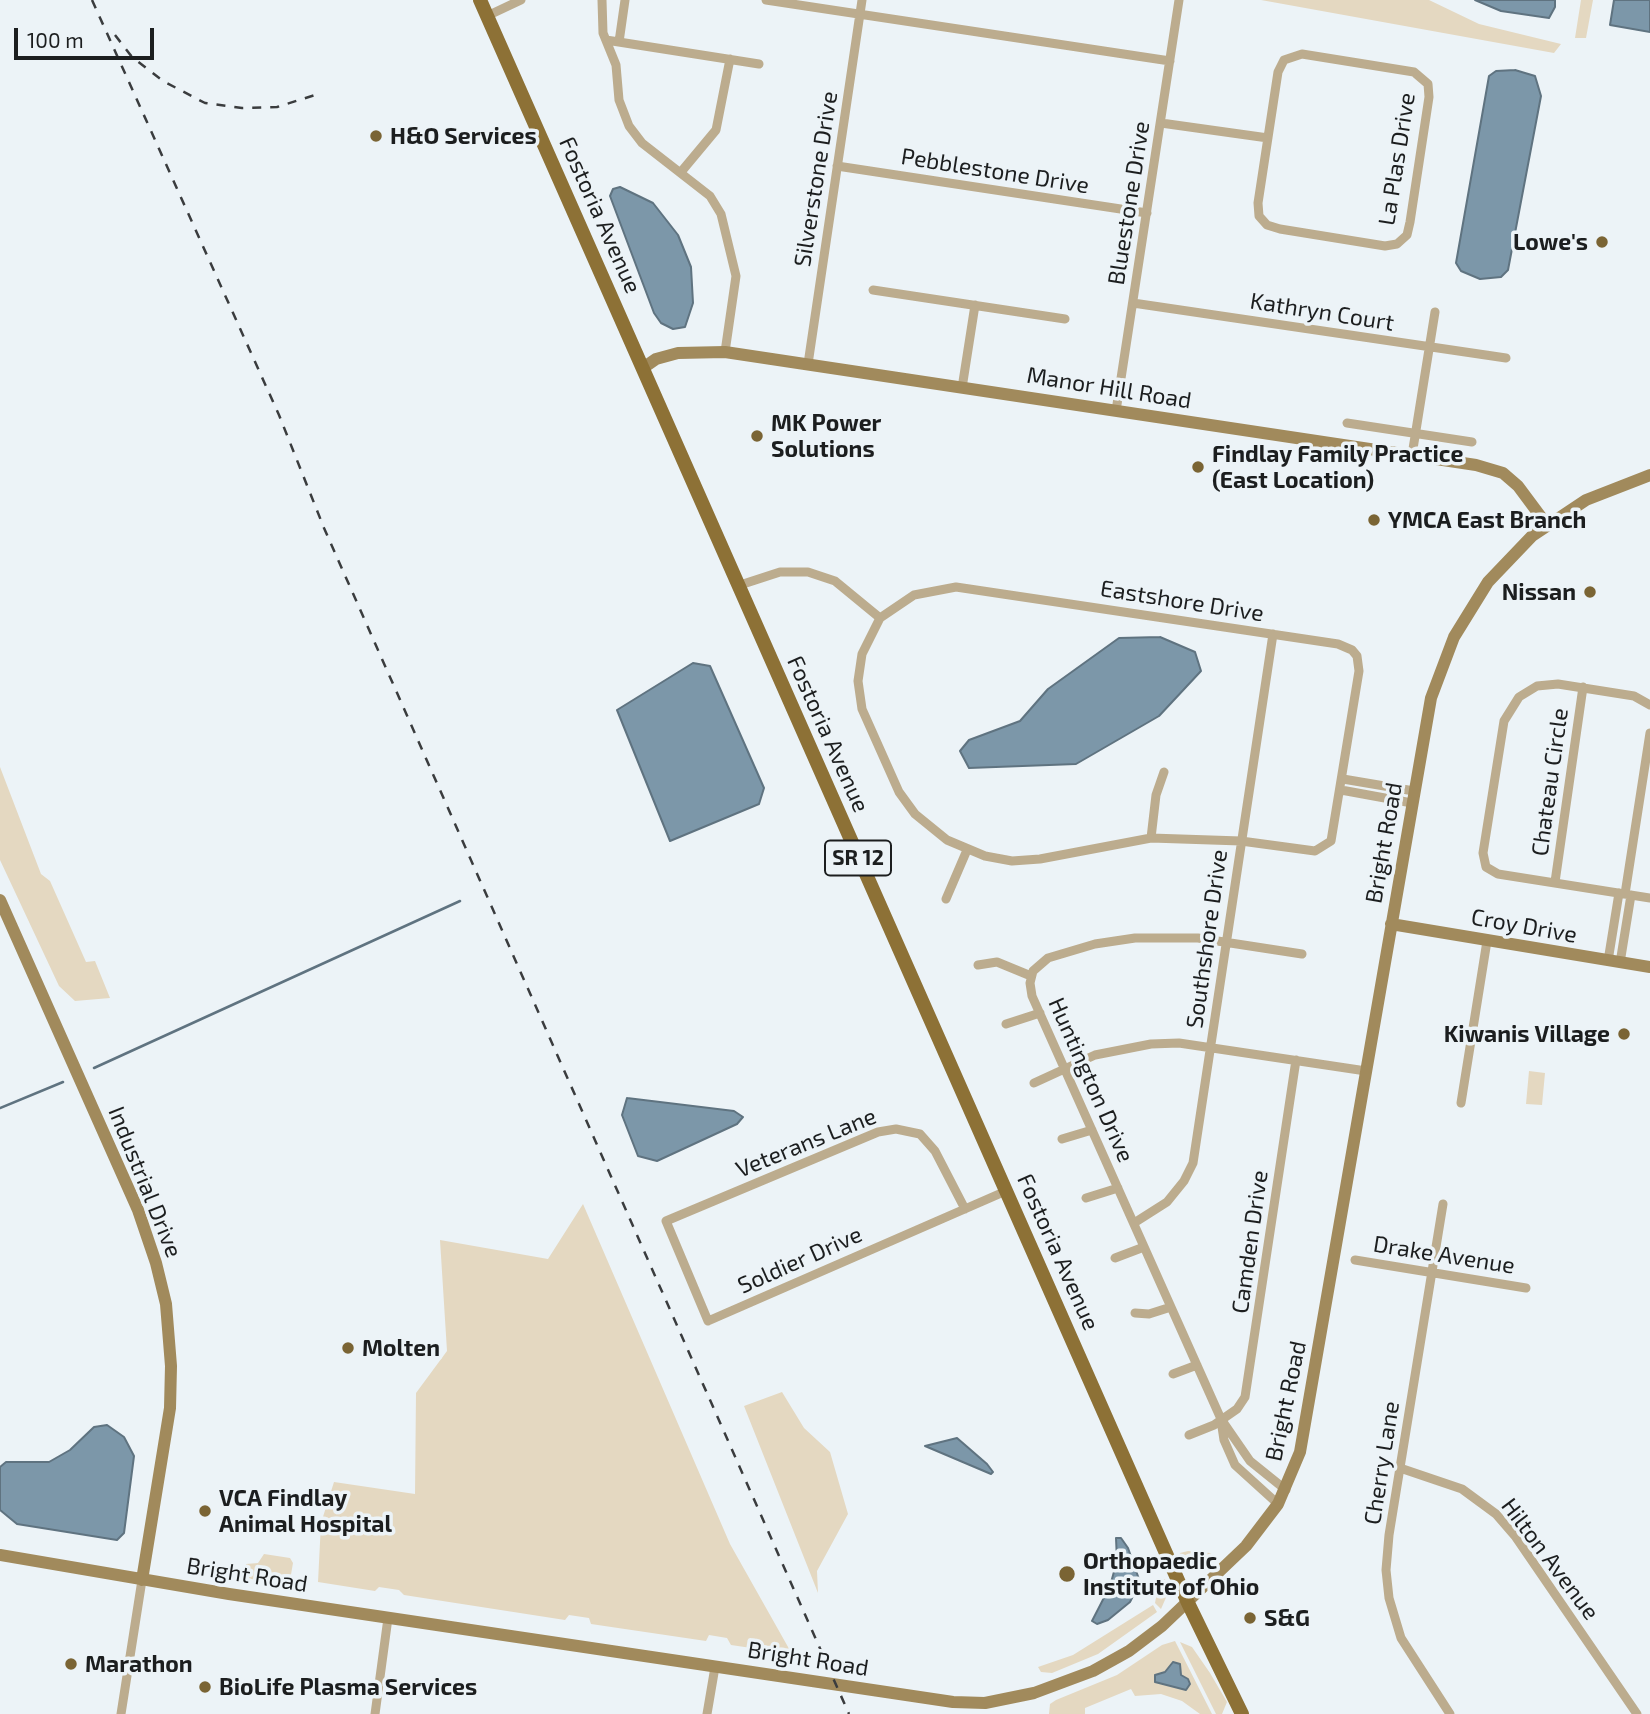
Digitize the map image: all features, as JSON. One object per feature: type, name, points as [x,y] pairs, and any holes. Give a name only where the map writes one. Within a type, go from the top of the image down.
[{"type":"main road","name":"Fostoria Avenue","points":[[480,0],[1188,1603],[1241,1714]]},
{"type":"main road","name":"Manor Hill Road","points":[[643,368],[656,359],[678,353],[725,352],[1412,455],[1503,473],[1518,486],[1547,525]]},
{"type":"main road","name":"Bright Road","points":[[0,1555],[388,1618],[953,1702],[993,1702],[1034,1693],[1093,1671],[1146,1639],[1188,1603],[1246,1546],[1286,1490],[1306,1430],[1431,698],[1454,637],[1495,574],[1547,525],[1596,496],[1650,475]]},
{"type":"main road","name":"Industrial Drive","points":[[0,900],[138,1210],[156,1263],[166,1304],[172,1366],[170,1408],[142,1580]]},
{"type":"main road","name":"Croy Drive","points":[[1391,924],[1650,967]]},
{"type":"street","points":[[487,16],[521,0]]},
{"type":"street","points":[[602,0],[606,40],[616,65],[619,100],[629,126],[642,142],[681,172],[718,208],[734,262],[735,283],[725,352]]},
{"type":"street","points":[[619,42],[625,0]]},
{"type":"street","points":[[766,0],[1170,61]]},
{"type":"street","name":"Silverstone Drive","points":[[807,364],[862,0]]},
{"type":"street","name":"Bluestone Drive","points":[[1116,411],[1179,0]]},
{"type":"street","points":[[606,40],[759,64]]},
{"type":"street","name":"La Plas Drive","points":[[1302,54],[1420,74],[1428,84],[1429,97],[1406,235],[1397,244],[1385,246],[1267,225],[1258,209],[1268,138],[1279,72],[1290,57],[1302,54]]},
{"type":"street","points":[[681,172],[716,130],[730,59]]},
{"type":"street","points":[[1161,123],[1268,138]]},
{"type":"street","name":"Pebblestone Drive","points":[[837,166],[1147,213]]},
{"type":"street","points":[[873,290],[1065,319]]},
{"type":"street","name":"Kathryn Court","points":[[1133,303],[1506,358]]},
{"type":"street","points":[[962,388],[975,305]]},
{"type":"street","points":[[1412,455],[1435,312]]},
{"type":"street","points":[[1347,424],[1472,442]]},
{"type":"street","points":[[737,586],[780,572],[808,572],[835,581],[880,618],[867,642],[859,668],[862,709],[906,803],[936,832],[967,850],[999,859],[1026,860],[1151,838],[1241,841],[1315,850],[1322,848],[1334,836],[1343,779],[1413,797]]},
{"type":"street","name":"Eastshore Drive","points":[[880,618],[914,595],[956,587],[1338,644],[1357,656],[1359,671],[1343,779]]},
{"type":"street","name":"Southshore Drive","points":[[1133,1223],[1167,1202],[1190,1170],[1273,634]]},
{"type":"street","name":"Chateau Circle","points":[[1650,705],[1634,696],[1558,684],[1536,686],[1519,697],[1510,708],[1503,728],[1483,853],[1486,867],[1492,871],[1650,898]]},
{"type":"street","name":"Chateau Circle","points":[[1555,882],[1583,687]]},
{"type":"street","points":[[1614,962],[1650,733]]},
{"type":"street","points":[[1151,838],[1156,795],[1164,772]]},
{"type":"street","points":[[1341,790],[1413,797]]},
{"type":"street","points":[[946,899],[967,850]]},
{"type":"street","name":"Huntington Drive","points":[[1286,1490],[1250,1461],[1221,1419],[1030,989],[1031,976],[1037,966],[1048,958],[1115,940],[1167,936],[1302,954]]},
{"type":"street","points":[[1461,1103],[1487,941]]},
{"type":"street","points":[[978,965],[997,962],[1031,976]]},
{"type":"street","points":[[1006,1024],[1040,1013]]},
{"type":"street","points":[[1034,1083],[1095,1055],[1136,1045],[1172,1043],[1366,1071]]},
{"type":"street","name":"Camden Drive","points":[[1189,1435],[1208,1429],[1242,1404],[1248,1384],[1296,1060]]},
{"type":"street","name":"Veterans Lane","points":[[666,1221],[878,1132],[896,1129],[920,1134],[935,1151],[965,1209]]},
{"type":"street","points":[[1062,1139],[1092,1130]]},
{"type":"street","points":[[1086,1198],[1118,1188]]},
{"type":"street","name":"Soldier Drive","points":[[666,1221],[708,1321],[1006,1191]]},
{"type":"street","name":"Cherry Lane","points":[[1443,1204],[1387,1556],[1388,1598],[1407,1650],[1450,1714]]},
{"type":"street","points":[[1115,1258],[1144,1247]]},
{"type":"street","name":"Drake Avenue","points":[[1355,1260],[1526,1288]]},
{"type":"street","points":[[1135,1313],[1149,1314],[1171,1307]]},
{"type":"street","points":[[1173,1374],[1197,1365]]},
{"type":"street","name":"Huntington Drive","points":[[1221,1419],[1224,1440],[1235,1465],[1278,1504]]},
{"type":"street","name":"Hilton Avenue","points":[[1400,1468],[1462,1489],[1496,1514],[1637,1714]]},
{"type":"street","points":[[121,1714],[142,1580]]},
{"type":"street","points":[[375,1714],[388,1618]]},
{"type":"street","points":[[707,1714],[715,1667]]},
{"type":"shaded area","points":[[1261,0],[1429,0],[1479,24],[1561,44],[1554,53]]},
{"type":"shaded area","points":[[1581,0],[1593,0],[1586,38],[1575,38]]},
{"type":"shaded area","points":[[0,767],[41,874],[50,881],[86,962],[95,961],[110,998],[75,1001],[59,986],[0,860]]},
{"type":"shaded area","points":[[1529,1071],[1545,1073],[1542,1105],[1526,1104]]},
{"type":"shaded area","points":[[583,1204],[730,1544],[792,1654],[731,1645],[727,1638],[709,1635],[706,1641],[591,1624],[589,1618],[569,1615],[565,1620],[404,1595],[399,1590],[379,1587],[375,1591],[318,1582],[321,1523],[334,1482],[415,1494],[416,1393],[447,1351],[440,1240],[548,1259]]},
{"type":"shaded area","points":[[782,1392],[804,1428],[830,1452],[848,1514],[817,1571],[818,1593],[744,1406]]},
{"type":"shaded area","points":[[1188,1551],[1213,1555],[1203,1565],[1191,1566],[1179,1557],[1180,1553]]},
{"type":"shaded area","points":[[264,1554],[290,1558],[293,1563],[289,1586],[246,1578],[246,1564],[258,1563]]},
{"type":"shaded area","points":[[1165,1579],[1168,1593],[1161,1609],[1155,1603],[1159,1582]]},
{"type":"shaded area","points":[[1153,1605],[1157,1612],[1098,1654],[1052,1673],[1041,1672],[1038,1667],[1073,1655]]},
{"type":"shaded area","points":[[1175,1641],[1212,1714],[1200,1714],[1182,1701],[1161,1694],[1135,1696],[1131,1689],[1085,1708],[1085,1714],[1049,1714],[1050,1704],[1056,1700],[1117,1675],[1162,1645]]},
{"type":"shaded area","points":[[1180,1642],[1192,1647],[1227,1702],[1222,1714],[1216,1714]]},
{"type":"water","points":[[1475,0],[1555,0],[1555,7],[1549,18],[1501,11]]},
{"type":"water","points":[[1614,0],[1650,0],[1650,32],[1610,25]]},
{"type":"water","points":[[1515,70],[1535,76],[1541,96],[1508,270],[1501,277],[1480,279],[1461,271],[1456,263],[1489,76],[1496,71]]},
{"type":"water","points":[[620,187],[653,203],[678,235],[691,267],[693,303],[685,327],[673,329],[661,323],[654,313],[610,196],[613,189]]},
{"type":"water","points":[[1160,637],[1195,652],[1201,671],[1159,716],[1076,764],[969,768],[960,751],[969,740],[1020,721],[1048,689],[1119,638]]},
{"type":"water","points":[[693,663],[710,666],[764,788],[759,804],[670,841],[617,710]]},
{"type":"water","points":[[627,1098],[734,1111],[743,1117],[737,1124],[657,1161],[638,1156],[622,1115]]},
{"type":"water","points":[[107,1425],[124,1437],[134,1456],[124,1533],[117,1540],[17,1524],[0,1510],[0,1467],[6,1462],[49,1462],[70,1450],[94,1427]]},
{"type":"water","points":[[957,1438],[987,1464],[993,1472],[991,1474],[925,1446]]},
{"type":"water","points":[[1116,1538],[1121,1538],[1128,1548],[1140,1582],[1130,1602],[1108,1620],[1097,1624],[1092,1621],[1110,1586],[1117,1561]]},
{"type":"water","points":[[1173,1662],[1180,1664],[1181,1675],[1188,1679],[1190,1684],[1186,1690],[1155,1682],[1155,1675],[1165,1672]]},
{"type":"waterway","points":[[94,1068],[460,901]]},
{"type":"waterway","points":[[0,1108],[63,1082]]},
{"type":"railway","points":[[92,0],[279,415],[324,528],[849,1714]]},
{"type":"railway","points":[[115,35],[132,57],[163,81],[205,103],[242,108],[277,107],[315,95]]},
{"type":"place","name":"H&O Services","points":[[376,136]]},
{"type":"place","name":"Lowe's","points":[[1602,242]]},
{"type":"place","name":"MK Power Solutions","points":[[757,436]]},
{"type":"place","name":"Findlay Family Practice (East Location)","points":[[1198,467]]},
{"type":"place","name":"YMCA East Branch","points":[[1374,520]]},
{"type":"place","name":"Nissan","points":[[1590,592]]},
{"type":"place","name":"Kiwanis Village","points":[[1624,1034]]},
{"type":"place","name":"Molten","points":[[348,1348]]},
{"type":"place","name":"VCA Findlay Animal Hospital","points":[[205,1511]]},
{"type":"place","name":"Orthopaedic Institute of Ohio","points":[[1067,1574]]},
{"type":"place","name":"S&G","points":[[1250,1618]]},
{"type":"place","name":"Marathon","points":[[71,1664]]},
{"type":"place","name":"BioLife Plasma Services","points":[[205,1687]]}]
